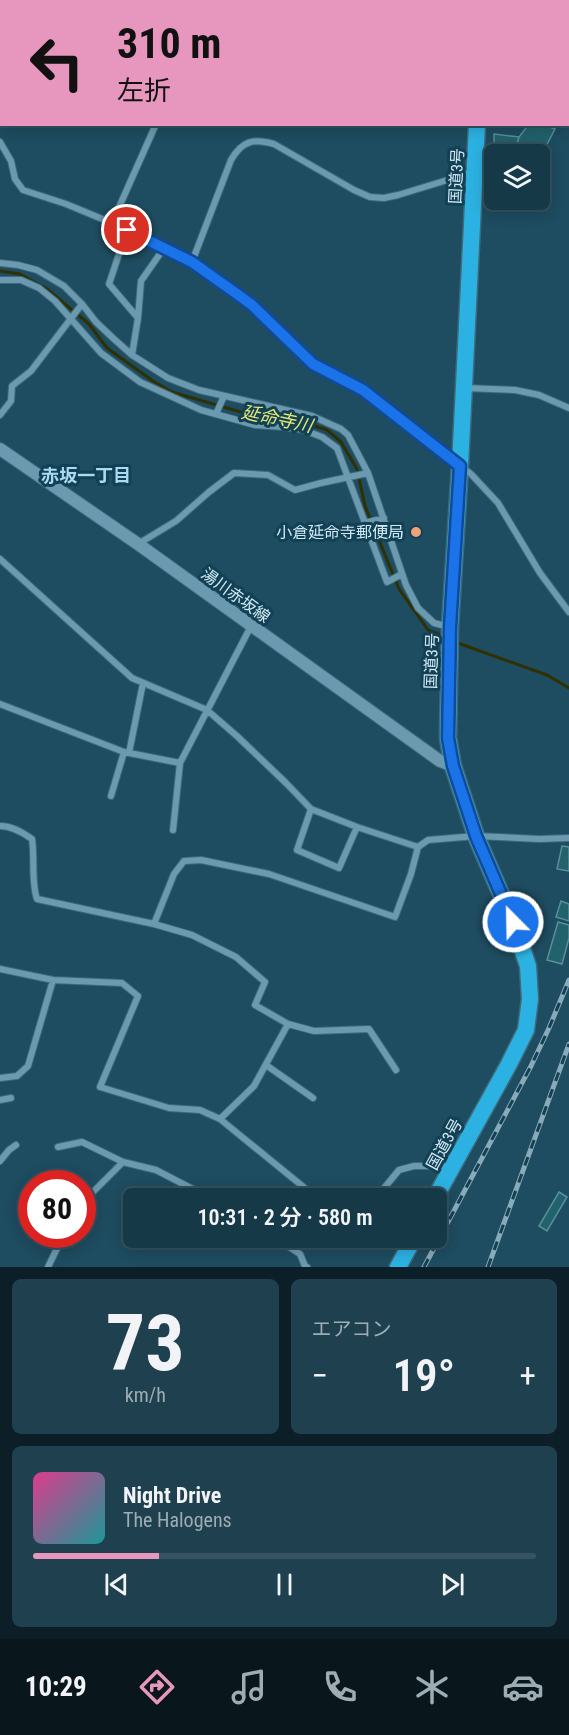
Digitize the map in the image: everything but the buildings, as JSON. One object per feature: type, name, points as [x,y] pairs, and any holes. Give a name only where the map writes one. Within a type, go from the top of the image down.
[{"type":"highway","name":"国道3号","points":[[441,1188],[526,1030],[530,999],[528,966],[513,922],[476,836],[453,766],[448,738],[449,637],[477,126]]},
{"type":"highway","points":[[399,1267],[409,1248]]},
{"type":"main road","name":"湯川赤坂線","points":[[0,449],[138,544],[440,761],[453,766]]},
{"type":"street","points":[[112,223],[155,126]]},
{"type":"street","points":[[192,262],[231,160],[244,144],[253,141],[262,140],[274,144],[370,197],[384,198],[398,195],[474,171]]},
{"type":"street","points":[[0,142],[10,161],[15,180],[23,190],[66,204],[112,223],[192,262],[252,305],[313,364],[363,390],[471,474],[498,503],[540,573],[569,612]]},
{"type":"street","points":[[127,230],[109,284],[138,318]]},
{"type":"street","points":[[132,355],[141,281],[164,248]]},
{"type":"street","points":[[0,263],[37,270],[64,286],[96,322],[132,355],[168,378],[199,390],[312,416],[341,429],[348,435],[368,473],[406,585],[418,608],[449,637]]},
{"type":"street","points":[[0,280],[21,280],[39,288],[72,318],[101,353],[140,382],[190,406],[216,414],[255,425],[304,430],[322,437],[337,448],[387,582],[402,574]]},
{"type":"street","points":[[0,415],[11,401],[12,386],[31,370],[82,304]]},
{"type":"street","points":[[464,388],[515,390],[539,395],[569,408]]},
{"type":"street","points":[[216,414],[224,396]]},
{"type":"street","points":[[138,544],[176,521],[234,473],[267,475],[294,490],[368,473]]},
{"type":"street","points":[[365,523],[384,518]]},
{"type":"street","points":[[0,559],[132,678],[207,711],[238,736],[311,809],[418,847]]},
{"type":"street","points":[[173,830],[180,763],[251,626]]},
{"type":"street","points":[[111,796],[127,752],[143,683]]},
{"type":"street","points":[[0,704],[127,752],[180,763]]},
{"type":"street","points":[[311,809],[297,850],[339,868],[357,827]]},
{"type":"street","points":[[0,826],[9,826],[32,839],[35,853],[35,892],[38,899],[153,924],[192,935],[236,957],[265,982],[255,1005],[288,1024],[314,1031],[369,1029],[396,1070]]},
{"type":"street","points":[[153,924],[174,874],[184,861],[201,860],[269,874],[395,917],[418,847],[428,840],[476,836],[569,838]]},
{"type":"street","points":[[0,969],[54,980],[122,983],[138,996],[100,1087],[169,1108],[200,1110],[220,1119],[305,1188]]},
{"type":"street","points":[[0,1078],[17,1076],[28,1066],[54,980]]},
{"type":"street","points":[[220,1119],[254,1086],[288,1024]]},
{"type":"street","points":[[266,1065],[313,1098]]},
{"type":"street","points":[[0,1100],[11,1098]]},
{"type":"street","points":[[58,1147],[82,1142],[123,1162],[156,1170],[191,1188]]},
{"type":"street","points":[[0,1161],[16,1145]]},
{"type":"street","points":[[96,1189],[123,1162]]},
{"type":"street","points":[[384,1188],[399,1170],[414,1166],[453,1166]]},
{"type":"street","points":[[48,1267],[57,1248]]},
{"type":"street","points":[[291,1248],[300,1254],[303,1267]]},
{"type":"waterway","name":"延命寺川","points":[[0,271],[20,274],[47,289],[89,324],[107,348],[172,392],[268,420],[296,420],[327,430],[341,442],[357,469],[365,506],[399,589],[428,630],[443,636]]},
{"type":"waterway","name":"延命寺川","points":[[455,642],[547,675],[569,688]]},
{"type":"railway","points":[[424,1267],[531,1066],[569,980]]},
{"type":"railway","points":[[488,1267],[569,1044]]},
{"type":"place","name":"小倉延命寺郵便局","points":[[416,532]]},
{"type":"district","name":"赤坂一丁目","points":[[86,476]]},
{"type":"route","points":[[127,230],[192,262],[252,305],[313,364],[363,390],[460,466],[450,627],[448,738],[453,766],[476,836],[513,922]]}]
